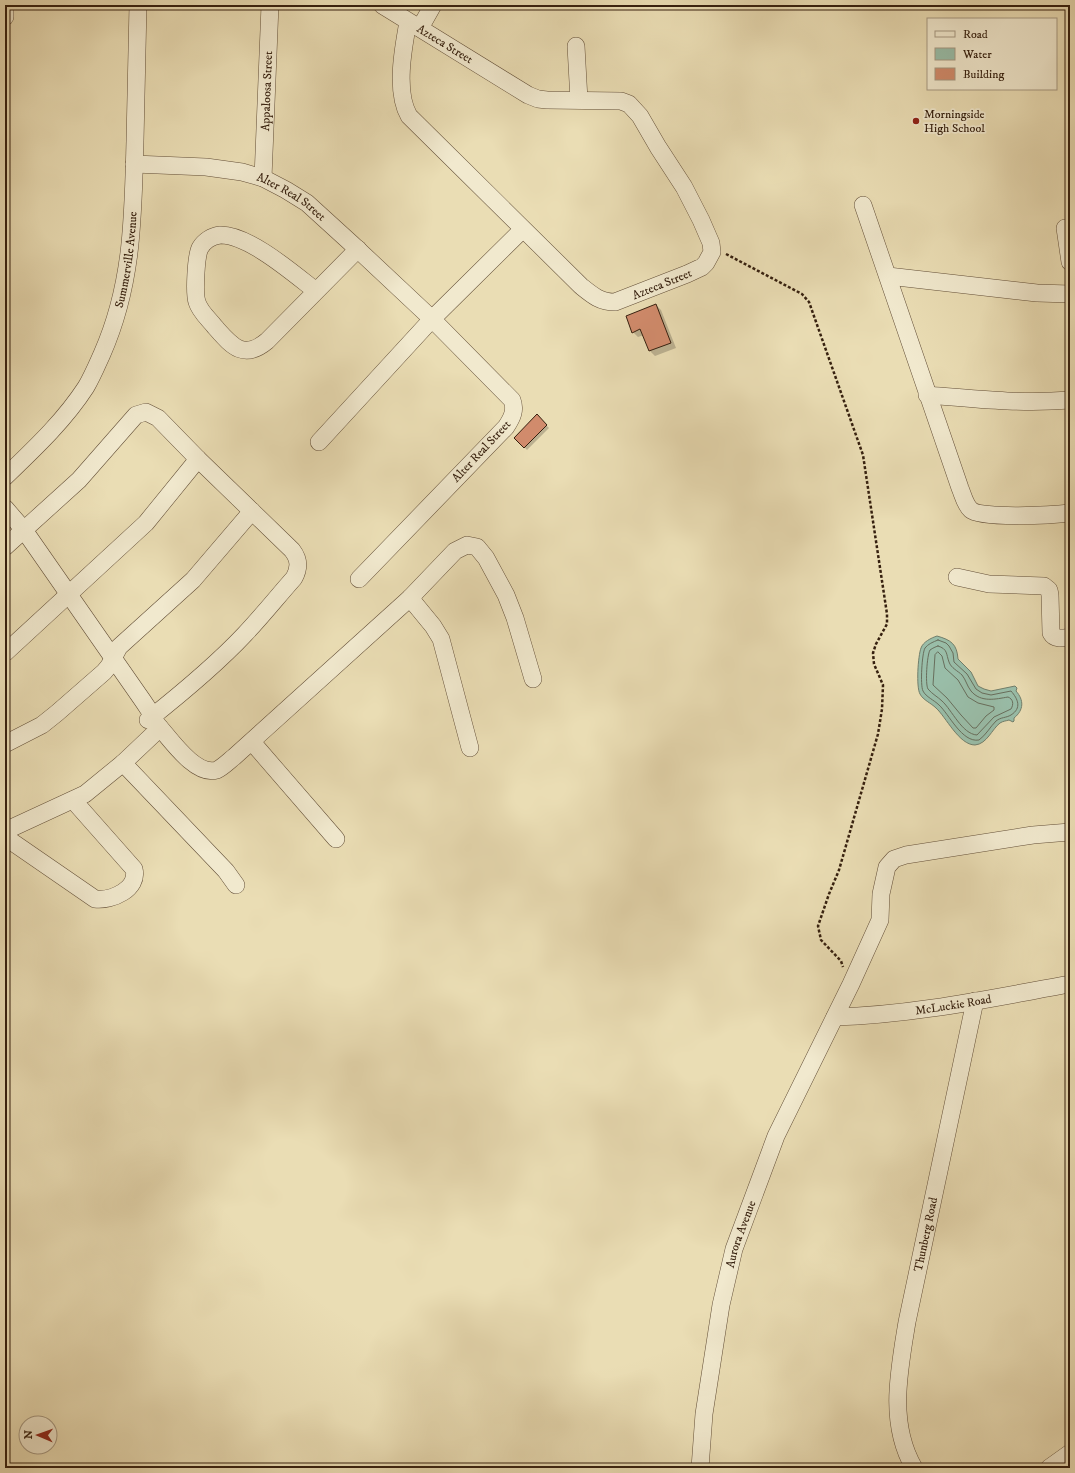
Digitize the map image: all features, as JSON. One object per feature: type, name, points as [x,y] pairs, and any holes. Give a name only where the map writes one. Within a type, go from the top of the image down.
[{"type":"street","points":[[5,5],[5,17]]},
{"type":"street","name":"Summerville Avenue","points":[[5,476],[44,440],[65,416],[86,386],[109,337],[119,308],[130,251],[138,5]]},
{"type":"street","name":"Appaloosa Street","points":[[262,178],[270,5]]},
{"type":"street","name":"Azteca Street","points":[[382,5],[528,95],[538,99],[547,100],[622,101],[629,104],[640,116],[684,187],[701,220],[711,244],[712,252],[706,263],[702,267],[687,274],[615,302],[606,302],[598,299],[581,286],[522,230],[409,116],[405,109],[402,61],[414,25]]},
{"type":"street","points":[[414,25],[433,5]]},
{"type":"street","points":[[576,46],[579,100]]},
{"type":"street","name":"Alter Real Street","points":[[134,164],[206,167],[242,172],[262,178],[308,203],[432,319],[509,395],[514,404],[513,415],[506,427],[359,579]]},
{"type":"street","points":[[863,205],[960,488],[968,506],[972,511],[977,513],[1030,516],[1070,513]]},
{"type":"street","points":[[1065,228],[1070,262]]},
{"type":"street","points":[[320,442],[432,319],[522,230]]},
{"type":"street","points":[[316,291],[273,257],[237,239],[220,235],[212,237],[201,246],[198,253],[196,281],[197,303],[230,343],[236,348],[246,350],[258,348],[267,341],[358,249]]},
{"type":"street","points":[[888,276],[1037,293],[1070,294]]},
{"type":"street","points":[[928,395],[987,401],[1020,402],[1070,400]]},
{"type":"street","points":[[5,547],[79,480],[130,421],[140,413],[146,412],[158,418],[252,511],[296,556],[299,565],[297,572],[246,633],[155,722],[123,763],[85,794],[5,831]]},
{"type":"street","points":[[5,653],[146,523],[198,459]]},
{"type":"street","points":[[5,508],[65,597],[155,722],[189,761],[204,770],[216,770],[221,768],[252,742],[410,598],[455,551],[467,545],[477,547],[486,558],[506,595],[515,618],[533,679]]},
{"type":"street","points":[[5,744],[26,734],[47,721],[96,679],[111,662],[119,647],[193,580],[252,511]]},
{"type":"street","points":[[5,521],[21,533]]},
{"type":"street","points":[[958,577],[989,584],[1044,586],[1049,590],[1050,595],[1051,633],[1053,636],[1059,638],[1070,637]]},
{"type":"street","points":[[410,598],[433,626],[441,639],[470,748]]},
{"type":"street","points":[[252,742],[336,839]]},
{"type":"street","points":[[123,763],[226,870],[236,885]]},
{"type":"street","points":[[5,838],[95,899],[110,898],[125,891],[131,885],[134,878],[134,869],[73,800]]},
{"type":"street","name":"Aurora Avenue","points":[[700,1468],[704,1414],[721,1305],[734,1249],[776,1136],[851,984],[880,920],[883,877],[887,867],[894,859],[906,855],[1033,835],[1070,832]]},
{"type":"street","name":"McLuckie Road","points":[[835,1017],[875,1015],[975,1001],[1070,984]]},
{"type":"street","name":"Thunberg Road","points":[[914,1468],[907,1456],[901,1435],[897,1403],[898,1373],[907,1322],[975,1001]]},
{"type":"street","points":[[1050,1468],[1070,1453]]},
{"type":"path","points":[[712,252],[722,252],[802,294],[809,302],[863,454],[887,614],[887,624],[876,644],[873,653],[874,664],[883,685],[883,698],[878,734],[839,870],[818,926],[821,940],[841,961],[851,984]]},
{"type":"water","points":[[937,636],[950,641],[955,646],[958,659],[971,672],[978,686],[991,691],[1015,686],[1017,688],[1016,691],[1022,701],[1022,705],[1020,712],[1014,718],[1014,721],[1003,721],[983,742],[979,744],[969,744],[958,736],[940,712],[920,694],[918,685],[918,671],[921,648],[925,642]]},
{"type":"building","points":[[656,304],[671,343],[649,351],[640,329],[632,333],[626,316]]},
{"type":"building","points":[[537,414],[547,425],[524,448],[514,438]]},
{"type":"place","name":"Morningside High School","points":[[916,121]]}]
